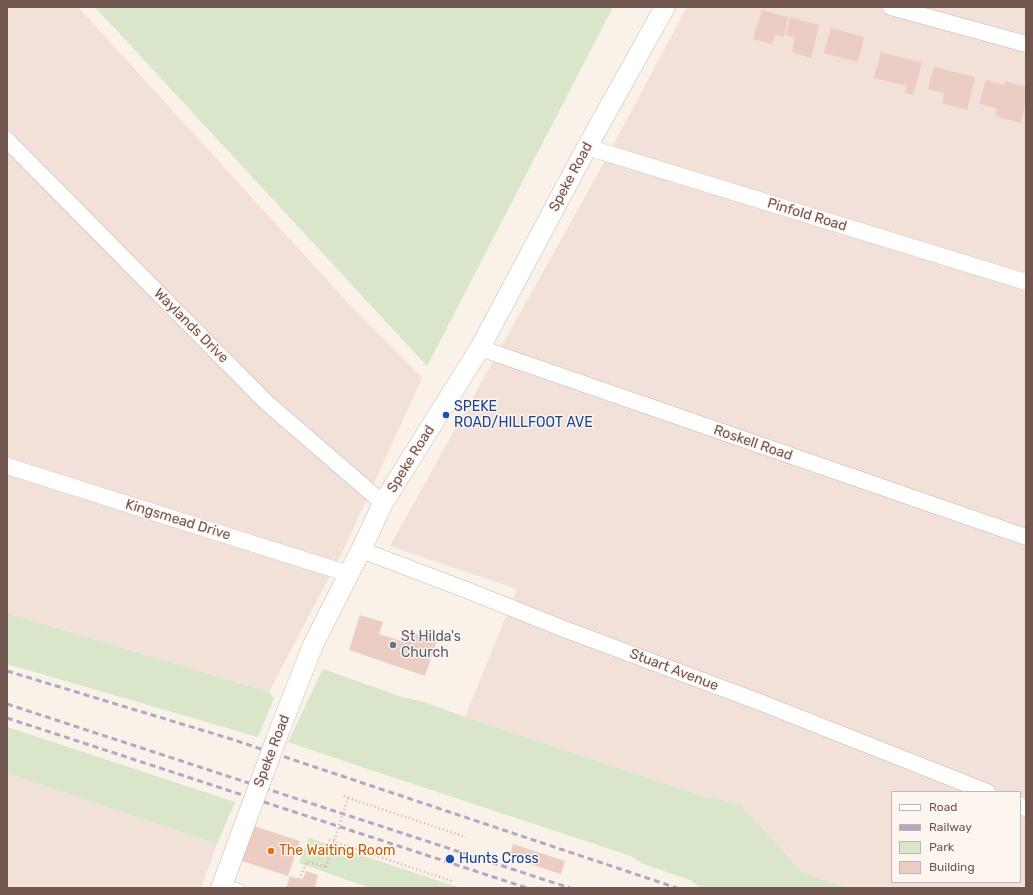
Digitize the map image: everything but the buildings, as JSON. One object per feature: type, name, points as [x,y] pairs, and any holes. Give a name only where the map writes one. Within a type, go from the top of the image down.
[{"type":"street","name":"Speke Road","points":[[228,886],[237,845],[280,729],[314,645],[383,503],[480,348],[587,147],[665,7]]},
{"type":"street","points":[[890,7],[1026,44]]},
{"type":"street","name":"Waylands Drive","points":[[7,140],[267,403],[383,503]]},
{"type":"street","name":"Pinfold Road","points":[[587,147],[1026,282]]},
{"type":"street","name":"Roskell Road","points":[[480,348],[1026,537]]},
{"type":"street","name":"Kingsmead Drive","points":[[7,466],[349,574]]},
{"type":"street","name":"Stuart Avenue","points":[[361,550],[564,629],[762,703],[984,791]]},
{"type":"path","points":[[342,795],[466,837]]},
{"type":"path","points":[[298,879],[307,862],[326,867],[348,798]]},
{"type":"path","points":[[329,840],[452,881]]},
{"type":"shaded area","points":[[7,7],[78,7],[348,303],[422,378],[345,547],[269,692],[7,613]]},
{"type":"shaded area","points":[[687,7],[1026,7],[1026,888],[849,888],[803,873],[740,804],[699,795],[465,717],[517,589],[390,546],[601,168]]},
{"type":"shaded area","points":[[7,773],[217,844],[201,888],[7,888]]},
{"type":"green space","points":[[95,7],[613,7],[427,366]]},
{"type":"green space","points":[[7,613],[269,692],[274,698],[258,737],[7,664]]},
{"type":"green space","points":[[323,669],[402,697],[424,702],[699,795],[740,804],[803,873],[849,888],[701,888],[690,880],[643,864],[631,856],[288,742]]},
{"type":"green space","points":[[7,727],[235,802],[217,844],[7,773]]},
{"type":"green space","points":[[309,838],[461,888],[370,888],[299,863]]},
{"type":"railway","points":[[7,671],[228,738],[677,888]]},
{"type":"railway","points":[[7,704],[570,888]]},
{"type":"railway","points":[[7,718],[527,888]]},
{"type":"place","name":"SPEKE ROAD/HILLFOOT AVE","points":[[446,415]]},
{"type":"place","name":"St Hilda's Church","points":[[393,645]]},
{"type":"place","name":"The Waiting Room","points":[[271,851]]},
{"type":"place","name":"Hunts Cross","points":[[450,859]]}]
